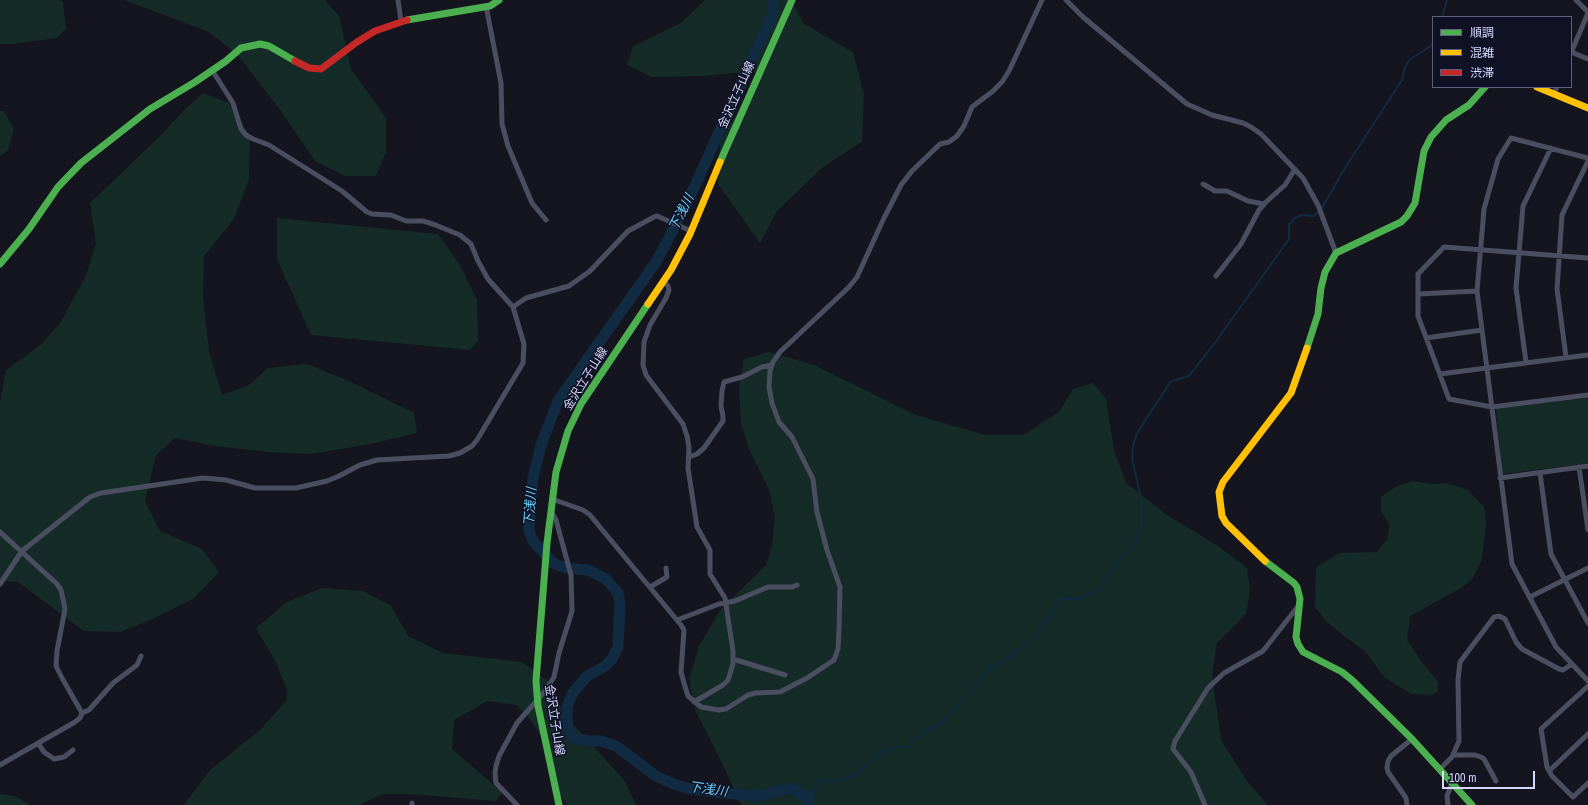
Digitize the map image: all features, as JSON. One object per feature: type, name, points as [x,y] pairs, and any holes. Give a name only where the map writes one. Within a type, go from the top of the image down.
[{"type":"street","points":[[398,0],[401,21]]},
{"type":"street","points":[[0,264],[23,236],[58,187],[81,163],[150,109],[212,70],[241,48],[260,44],[274,48],[309,68],[321,69],[360,39],[375,31],[401,21],[486,6],[499,0]]},
{"type":"street","name":"金沢立子山線","points":[[559,805],[538,700],[536,681],[547,543],[556,472],[568,431],[581,404],[663,281],[691,231],[792,0]]},
{"type":"street","points":[[552,499],[583,510],[590,515],[684,630],[681,672],[688,696],[694,702],[706,708],[719,710],[726,709],[748,695],[756,693],[780,692],[807,678],[834,660],[837,653],[839,631],[840,587],[827,550],[817,512],[813,479],[792,437],[779,422],[772,403],[769,387],[770,371],[780,352],[789,342],[849,287],[857,277],[901,185],[912,171],[940,144],[949,142],[957,136],[964,126],[972,107],[994,91],[1002,82],[1009,71],[1042,0]]},
{"type":"street","points":[[1066,0],[1083,17],[1187,104],[1212,115],[1252,127],[1261,134],[1303,178],[1318,205],[1336,253]]},
{"type":"street","points":[[1572,50],[1588,13],[1576,0]]},
{"type":"street","points":[[486,6],[501,82],[502,124],[508,146],[532,203],[546,220]]},
{"type":"street","points":[[1572,52],[1588,59]]},
{"type":"street","points":[[0,584],[22,551],[90,497],[101,493],[203,478],[226,480],[255,488],[296,488],[333,478],[360,465],[377,460],[448,456],[460,453],[472,446],[477,440],[523,363],[524,344],[513,307],[492,284],[478,261],[471,244],[460,236],[423,221],[406,221],[391,215],[372,214],[367,212],[342,191],[269,145],[252,139],[246,135],[241,129],[233,103],[212,70]]},
{"type":"street","points":[[1472,805],[1412,739],[1347,676],[1303,652],[1296,637],[1300,591],[1294,583],[1272,567],[1226,523],[1219,508],[1220,492],[1223,482],[1291,393],[1318,314],[1321,288],[1325,272],[1336,253],[1400,222],[1407,216],[1415,203],[1424,151],[1432,137],[1446,120],[1469,105],[1484,88]]},
{"type":"street","points":[[1544,88],[1555,90],[1588,108]]},
{"type":"street","points":[[1588,158],[1511,138],[1498,159],[1484,209],[1477,291],[1512,564],[1556,647],[1588,681]]},
{"type":"street","points":[[1526,362],[1516,288],[1523,206],[1551,148]]},
{"type":"street","points":[[1566,357],[1557,290],[1562,215],[1588,161]]},
{"type":"street","points":[[1216,276],[1241,244],[1255,216],[1264,204],[1286,185],[1295,169]]},
{"type":"street","points":[[1203,184],[1215,191],[1227,191],[1248,201],[1264,204]]},
{"type":"street","points":[[513,307],[526,298],[569,286],[590,271],[628,231],[654,217],[657,216],[691,231]]},
{"type":"street","points":[[1588,258],[1444,247],[1418,274],[1418,316],[1449,399],[1492,407],[1588,394]]},
{"type":"street","points":[[663,281],[668,286],[669,290],[650,325],[644,342],[643,365],[646,375],[683,424],[687,436],[689,457],[688,468],[696,527],[710,550],[710,574],[725,598],[733,659],[728,680],[723,686],[694,702]]},
{"type":"street","points":[[1418,294],[1477,291]]},
{"type":"street","points":[[1426,338],[1482,330]]},
{"type":"street","points":[[1440,374],[1588,355]]},
{"type":"street","points":[[689,457],[697,454],[704,448],[723,421],[721,406],[724,382],[742,377],[762,366],[772,365]]},
{"type":"street","points":[[1500,478],[1588,466]]},
{"type":"street","points":[[1579,467],[1588,530]]},
{"type":"street","points":[[1540,473],[1551,554],[1588,623]]},
{"type":"street","points":[[517,805],[496,784],[496,766],[499,756],[517,724],[546,690],[554,677],[559,653],[572,611],[572,580],[570,569],[556,520],[551,510]]},
{"type":"street","points":[[0,532],[57,584],[61,590],[65,609],[57,651],[56,666],[82,713]]},
{"type":"street","points":[[650,587],[668,577],[666,568]]},
{"type":"street","points":[[1530,597],[1588,568]]},
{"type":"street","points":[[677,620],[702,610],[735,602],[768,587],[792,588],[797,585]]},
{"type":"street","points":[[1205,805],[1191,772],[1173,749],[1175,741],[1208,688],[1224,673],[1263,651],[1300,604]]},
{"type":"street","points":[[1440,769],[1453,755],[1458,744],[1459,665],[1494,616],[1499,616],[1505,619],[1516,642],[1522,649],[1559,669],[1564,670],[1572,664]]},
{"type":"street","points":[[0,765],[75,722],[80,718],[82,713],[89,710],[113,683],[137,664],[141,656]]},
{"type":"street","points":[[733,659],[785,674]]},
{"type":"street","points":[[1588,686],[1541,729],[1547,767],[1552,776],[1573,797],[1588,783]]},
{"type":"street","points":[[1549,772],[1588,734]]},
{"type":"street","points":[[1407,805],[1406,798],[1388,772],[1387,768],[1388,761],[1391,756],[1412,739]]},
{"type":"street","points":[[38,743],[44,752],[54,759],[64,757],[73,750]]},
{"type":"street","points":[[1453,755],[1475,755],[1481,757],[1484,759],[1496,781]]},
{"type":"street","points":[[1448,805],[1447,796],[1452,783]]},
{"type":"green space","points":[[0,0],[61,0],[63,2],[66,29],[56,38],[14,44],[0,44]]},
{"type":"green space","points":[[124,0],[325,0],[339,16],[351,69],[386,118],[386,152],[376,176],[345,176],[315,161],[278,107],[236,53],[207,31]]},
{"type":"green space","points":[[705,0],[791,0],[804,24],[853,52],[864,94],[862,142],[824,166],[777,211],[760,243],[718,184],[720,140],[750,94],[757,71],[703,76],[652,77],[627,65],[633,46],[681,23]]},
{"type":"green space","points":[[203,93],[229,103],[250,136],[249,179],[234,219],[204,256],[203,297],[209,351],[222,395],[249,385],[268,368],[307,364],[351,382],[414,413],[417,433],[370,444],[311,454],[268,452],[215,446],[175,438],[156,455],[145,501],[160,531],[202,549],[219,572],[193,599],[150,620],[120,632],[84,631],[18,582],[0,581],[0,402],[6,370],[42,344],[61,322],[86,275],[96,244],[90,203]]},
{"type":"green space","points":[[0,111],[4,111],[14,129],[8,150],[0,156]]},
{"type":"green space","points":[[277,218],[438,234],[460,265],[477,300],[478,341],[470,350],[311,335],[277,259]]},
{"type":"green space","points":[[769,352],[814,365],[916,415],[985,435],[1023,435],[1059,412],[1073,389],[1093,383],[1106,399],[1114,450],[1126,483],[1167,515],[1218,546],[1247,568],[1250,592],[1246,614],[1217,643],[1212,676],[1221,740],[1247,781],[1268,805],[741,805],[723,765],[696,712],[689,680],[699,646],[721,609],[766,565],[772,546],[775,517],[769,490],[749,449],[741,424],[739,386],[744,359]]},
{"type":"green space","points":[[1588,398],[1588,463],[1503,474],[1496,409]]},
{"type":"green space","points":[[1412,481],[1432,484],[1446,483],[1468,490],[1484,507],[1486,523],[1482,559],[1472,579],[1463,587],[1410,616],[1407,640],[1438,682],[1438,692],[1432,695],[1411,694],[1384,677],[1365,651],[1327,622],[1315,607],[1316,567],[1340,553],[1377,552],[1387,539],[1390,525],[1381,511],[1381,497],[1390,490]]},
{"type":"green space","points":[[322,588],[363,591],[391,606],[408,636],[443,653],[522,662],[552,684],[562,712],[624,780],[636,805],[568,805],[557,791],[546,747],[532,721],[516,705],[487,701],[454,720],[452,749],[502,792],[496,801],[409,794],[383,794],[359,805],[184,805],[210,770],[260,730],[286,701],[287,689],[275,661],[256,628],[287,602]]},
{"type":"green space","points":[[0,794],[15,796],[30,805],[0,805]]},
{"type":"waterway","name":"下浅川","points":[[773,0],[773,13],[687,203],[656,262],[558,401],[541,445],[533,478],[529,530],[533,541],[553,563],[565,568],[588,570],[606,579],[618,593],[620,604],[618,647],[612,659],[605,666],[586,677],[572,694],[567,707],[568,729],[572,738],[601,741],[616,746],[656,776],[690,789],[757,796],[788,788],[804,796],[809,796],[808,805]]},
{"type":"waterway","points":[[1442,16],[1447,0]]},
{"type":"waterway","points":[[809,796],[818,782],[843,779],[855,775],[881,752],[891,748],[905,746],[930,728],[942,723],[987,671],[1020,649],[1043,626],[1059,599],[1081,598],[1096,590],[1136,539],[1141,527],[1141,499],[1132,458],[1133,446],[1137,433],[1169,384],[1172,381],[1189,376],[1217,340],[1289,239],[1289,225],[1295,218],[1302,215],[1314,216],[1323,206],[1345,168],[1402,80],[1405,67],[1409,60],[1432,44]]},
{"type":"traffic: fast","points":[[407,20],[490,6],[499,0]]},
{"type":"traffic: fast","points":[[720,162],[792,0]]},
{"type":"traffic: fast","points":[[0,264],[29,229],[58,187],[81,163],[150,109],[195,82],[226,61],[241,48],[260,44],[269,46],[295,61]]},
{"type":"traffic: fast","points":[[1307,348],[1318,314],[1321,288],[1325,272],[1336,253],[1401,222],[1407,216],[1415,203],[1424,151],[1431,137],[1446,120],[1469,105],[1484,88]]},
{"type":"traffic: fast","points":[[559,805],[538,706],[536,681],[547,543],[556,472],[568,431],[581,404],[648,304]]},
{"type":"traffic: fast","points":[[1265,561],[1294,583],[1297,587],[1300,599],[1296,637],[1303,652],[1342,672],[1352,680],[1412,739],[1472,805]]},
{"type":"traffic: slow","points":[[1539,88],[1588,108]]},
{"type":"traffic: slow","points":[[648,304],[671,270],[690,234],[720,162]]},
{"type":"traffic: slow","points":[[1265,561],[1226,523],[1222,516],[1219,492],[1223,482],[1291,393],[1307,348]]},
{"type":"traffic: jam","points":[[295,61],[309,68],[321,69],[357,42],[375,31],[407,20]]}]
